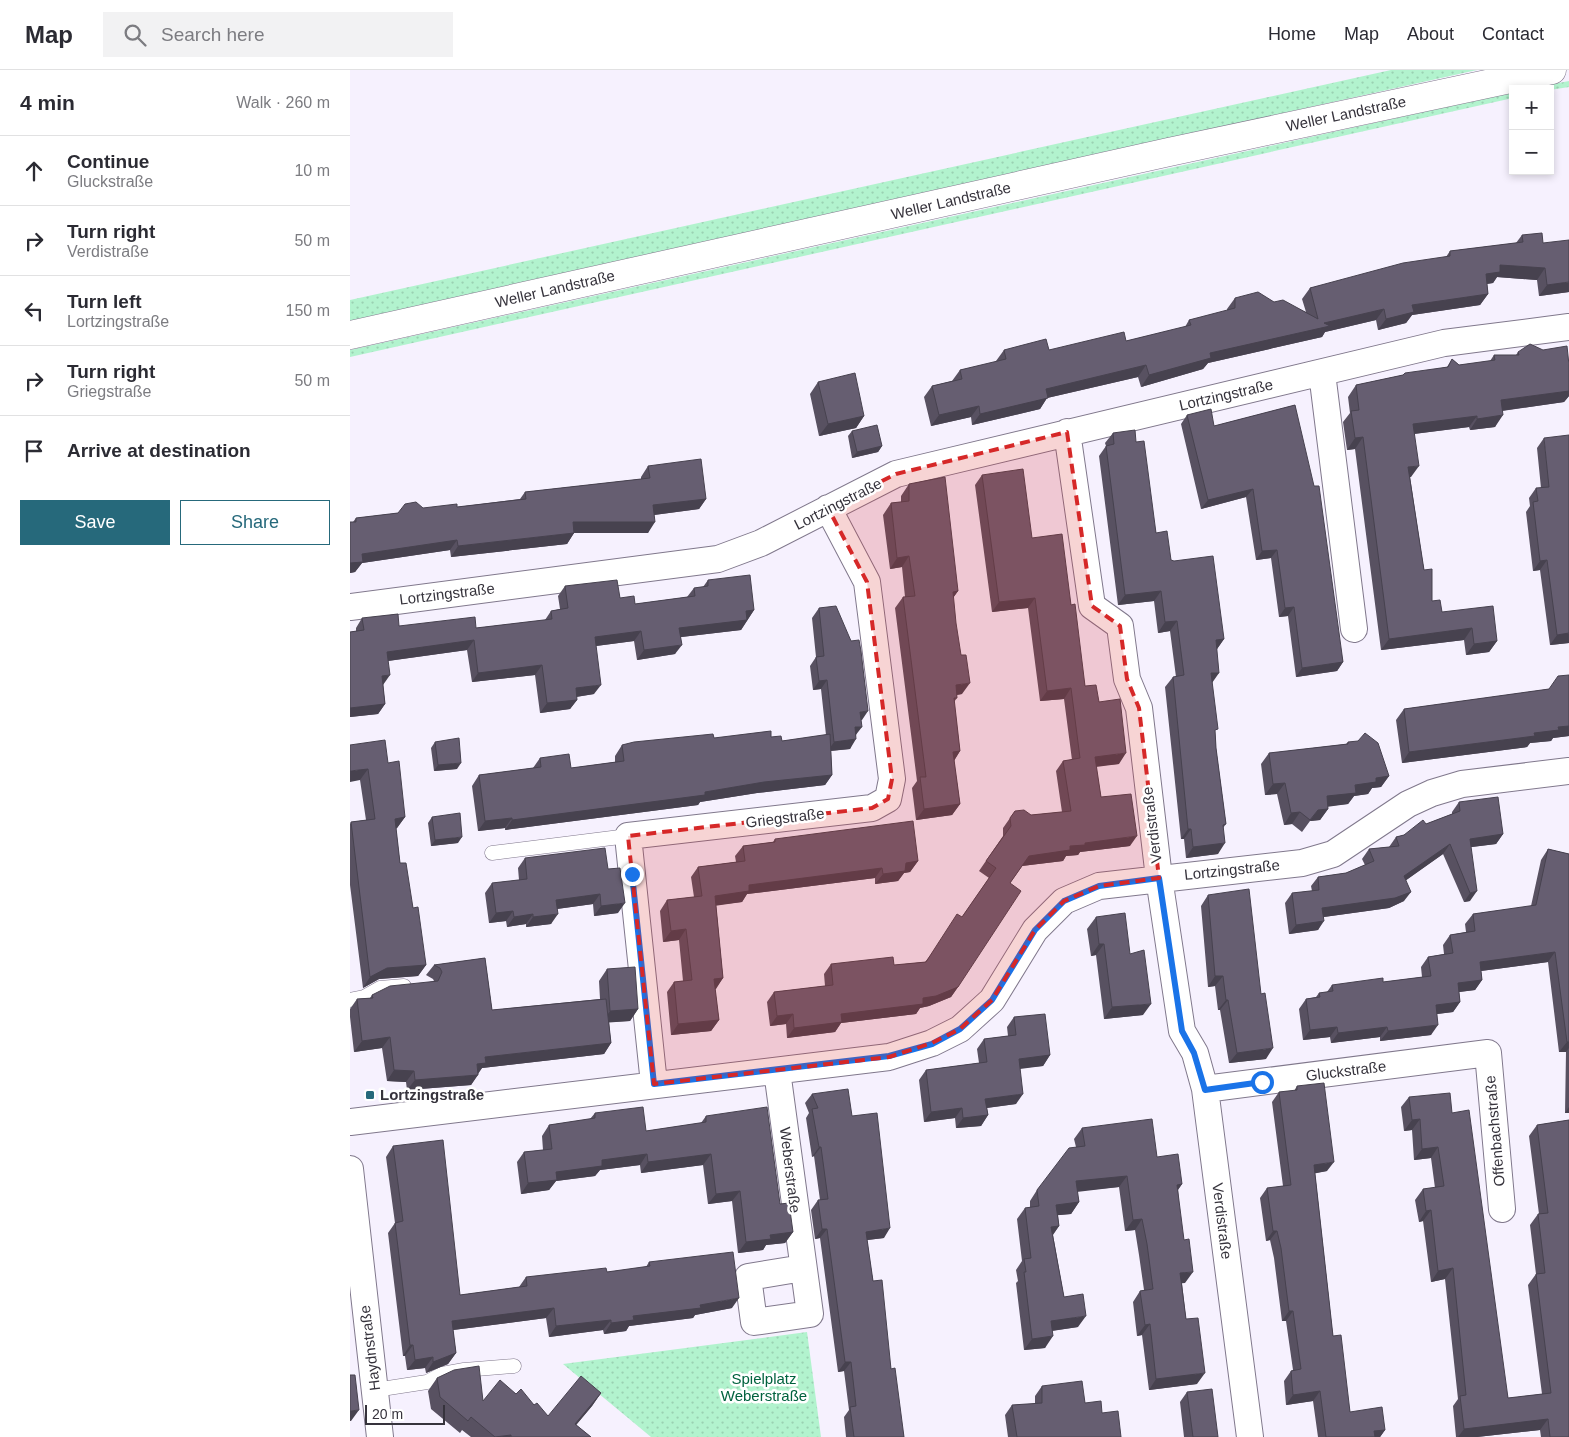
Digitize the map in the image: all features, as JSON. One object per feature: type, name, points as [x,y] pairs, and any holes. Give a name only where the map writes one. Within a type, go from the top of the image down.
[{"type":"main road","name":"Weller Landstraße","points":[[350,335],[1159,155],[1552,70]]},
{"type":"street","name":"Lortzingstraße","points":[[350,607],[718,559],[760,543],[896,474],[1444,342],[1569,327]]},
{"type":"street","points":[[1322,372],[1354,629]]},
{"type":"street","name":"Verdistraße","points":[[1067,432],[1092,606],[1120,626],[1127,680],[1139,708],[1159,878],[1182,1031],[1194,1053],[1205,1090],[1250,1437]]},
{"type":"street","name":"Griegstraße","points":[[628,836],[872,808],[888,799],[892,779],[867,582],[828,508]]},
{"type":"street","name":"Lortzingstraße","points":[[350,1122],[889,1056],[932,1044],[960,1029],[992,1000],[1035,930],[1064,901],[1099,886],[1302,863],[1333,854],[1408,804],[1432,792],[1462,784],[1569,771]]},
{"type":"street","points":[[628,836],[654,1084]]},
{"type":"street","name":"Gluckstraße","points":[[1205,1090],[1488,1053]]},
{"type":"street","name":"Offenbachstraße","points":[[1488,1053],[1502,1208]]},
{"type":"street","name":"Weberstraße","points":[[777,1071],[803,1268]]},
{"type":"street","name":"Haydnstraße","points":[[351,1180],[358,1310],[375,1390],[380,1437]]},
{"type":"lane","points":[[492,854],[628,836]]},
{"type":"lane","points":[[350,1000],[364,997],[380,988],[417,985]]},
{"type":"lane","points":[[375,1390],[427,1382],[442,1374],[464,1370],[514,1366]]},
{"type":"highlighted area","points":[[1067,432],[1092,606],[1120,626],[1127,679],[1139,708],[1159,878],[1099,886],[1064,901],[1035,930],[992,1000],[960,1029],[932,1043],[889,1057],[654,1084],[628,836],[872,808],[888,799],[892,779],[867,582],[828,508],[896,474]]},
{"type":"green space","points":[[1391,70],[1477,70],[350,321],[350,300]]},
{"type":"green space","points":[[1569,81],[1569,87],[1554,89],[1554,85],[1548,85]]},
{"type":"green space","points":[[1509,93],[1509,99],[350,357],[350,350]]},
{"type":"green space","name":"Spielplatz Weberstraße","points":[[807,1332],[821,1437],[651,1437],[563,1364]]},
{"type":"building","points":[[1542,233],[1543,243],[1569,240],[1569,282],[1547,285],[1545,268],[1500,265],[1500,272],[1486,274],[1488,294],[1412,305],[1414,312],[1386,319],[1384,309],[1324,323],[1330,326],[1210,353],[1211,358],[1149,375],[1146,365],[1046,389],[1048,398],[980,414],[979,406],[939,415],[932,386],[962,379],[960,370],[1006,359],[1004,350],[1046,339],[1049,350],[1124,332],[1126,341],[1191,325],[1189,320],[1235,308],[1235,298],[1258,292],[1274,302],[1283,300],[1318,319],[1310,288],[1403,263],[1450,256],[1450,251],[1523,242],[1522,235]]},
{"type":"building","points":[[1530,344],[1543,350],[1567,346],[1569,391],[1501,400],[1503,415],[1477,419],[1477,416],[1413,424],[1419,466],[1408,467],[1424,570],[1432,569],[1432,601],[1440,600],[1442,612],[1493,606],[1497,641],[1474,644],[1472,628],[1389,639],[1363,437],[1355,438],[1351,411],[1359,410],[1356,385],[1405,373],[1448,367],[1452,359],[1459,365],[1495,360],[1494,355],[1519,355],[1518,352]]},
{"type":"building","points":[[855,373],[864,416],[828,424],[818,382]]},
{"type":"building","points":[[1295,405],[1314,486],[1319,486],[1343,662],[1302,668],[1294,607],[1285,608],[1277,550],[1262,551],[1253,489],[1208,500],[1187,415],[1211,409],[1214,426]]},
{"type":"building","points":[[877,425],[882,446],[857,452],[852,431]]},
{"type":"building","points":[[1135,430],[1136,442],[1144,441],[1156,533],[1167,531],[1171,560],[1213,556],[1224,639],[1216,640],[1219,673],[1211,673],[1218,729],[1215,730],[1216,748],[1226,824],[1223,825],[1225,843],[1193,847],[1191,829],[1188,829],[1173,677],[1184,675],[1177,621],[1165,622],[1161,591],[1125,595],[1106,446],[1114,444],[1113,433]]},
{"type":"building","points":[[1569,435],[1569,633],[1557,635],[1547,560],[1540,561],[1533,502],[1538,501],[1536,488],[1549,487],[1544,438]]},
{"type":"building","points":[[701,459],[706,499],[653,505],[655,522],[573,522],[574,533],[458,546],[457,540],[362,554],[363,562],[350,563],[350,522],[356,522],[356,518],[398,513],[405,504],[416,502],[423,508],[457,504],[457,507],[526,499],[525,492],[650,478],[648,466]]},
{"type":"building","points":[[1023,469],[1032,538],[1062,534],[1071,605],[1075,604],[1085,686],[1096,685],[1099,702],[1120,699],[1126,753],[1095,757],[1101,797],[1131,794],[1137,836],[1085,843],[1085,845],[1070,846],[1070,850],[1029,856],[1010,883],[1021,891],[958,987],[936,996],[923,998],[923,1004],[841,1014],[842,1022],[794,1028],[793,1014],[777,1016],[774,992],[833,985],[831,964],[893,957],[894,965],[926,962],[957,914],[962,917],[996,868],[986,861],[1011,826],[1010,818],[1015,811],[1024,810],[1031,815],[1071,811],[1063,761],[1080,758],[1071,688],[1047,691],[1035,598],[999,602],[982,475]]},
{"type":"building","points":[[945,477],[958,591],[953,592],[956,623],[961,655],[966,655],[970,683],[956,685],[957,698],[954,698],[960,751],[953,752],[960,804],[924,809],[920,777],[926,777],[903,597],[915,596],[909,556],[897,558],[891,503],[909,501],[909,484]]},
{"type":"building","points":[[750,575],[754,610],[746,611],[747,620],[679,628],[682,645],[644,650],[641,631],[595,637],[601,685],[576,688],[577,700],[547,703],[542,665],[478,673],[474,640],[387,652],[390,675],[382,676],[385,704],[350,708],[350,632],[364,630],[362,618],[398,614],[399,626],[475,617],[476,628],[552,619],[551,611],[568,608],[565,586],[617,580],[620,598],[634,596],[635,604],[695,596],[694,588],[708,586],[708,580]]},
{"type":"building","points":[[836,606],[851,641],[859,640],[868,711],[860,712],[862,727],[855,727],[856,739],[834,742],[827,680],[819,681],[816,657],[824,656],[819,608]]},
{"type":"building","points":[[1569,675],[1569,726],[1558,727],[1559,730],[1534,733],[1535,736],[1409,752],[1404,709],[1549,689],[1558,676]]},
{"type":"building","points":[[771,731],[771,737],[781,736],[782,741],[830,734],[832,775],[764,782],[705,792],[705,795],[512,820],[512,818],[485,821],[479,775],[541,767],[540,758],[569,754],[571,768],[624,761],[622,745],[634,742],[713,734],[714,738]]},
{"type":"building","points":[[1365,733],[1378,743],[1389,776],[1376,778],[1376,782],[1355,785],[1356,793],[1327,796],[1328,809],[1318,810],[1310,820],[1300,812],[1291,813],[1285,783],[1273,784],[1269,753],[1348,744],[1348,742],[1358,741]]},
{"type":"building","points":[[459,738],[461,763],[438,765],[435,742]]},
{"type":"building","points":[[385,740],[388,763],[399,761],[405,817],[395,819],[400,863],[406,863],[413,908],[418,907],[426,965],[387,968],[370,977],[351,822],[375,819],[368,769],[350,771],[350,745]]},
{"type":"building","points":[[1498,797],[1503,834],[1470,839],[1477,891],[1470,893],[1450,844],[1404,876],[1411,892],[1395,898],[1322,908],[1324,921],[1296,925],[1292,893],[1319,890],[1318,877],[1346,873],[1374,861],[1369,849],[1399,846],[1396,837],[1404,835],[1423,820],[1426,824],[1460,811],[1459,802]]},
{"type":"building","points":[[460,813],[462,837],[435,840],[432,817]]},
{"type":"building","points":[[913,821],[918,861],[906,863],[905,871],[883,874],[882,868],[749,885],[749,891],[715,896],[723,978],[714,979],[719,1020],[678,1024],[674,982],[692,980],[686,929],[671,931],[667,900],[702,896],[698,867],[745,861],[743,846],[775,842],[775,839]]},
{"type":"building","points":[[605,848],[608,869],[620,868],[625,903],[601,906],[600,894],[556,900],[558,914],[533,917],[533,914],[514,917],[513,911],[496,913],[492,883],[527,879],[525,858]]},
{"type":"building","points":[[1548,849],[1569,854],[1569,1042],[1567,1042],[1555,952],[1480,962],[1482,980],[1458,983],[1460,1002],[1436,1005],[1438,1025],[1388,1031],[1387,1027],[1338,1033],[1337,1027],[1310,1030],[1306,999],[1320,997],[1319,993],[1333,991],[1332,985],[1383,978],[1383,982],[1431,976],[1428,957],[1453,953],[1450,935],[1475,931],[1473,914],[1536,905]]},
{"type":"building","points":[[1249,889],[1261,994],[1265,993],[1273,1048],[1237,1053],[1223,976],[1215,976],[1208,895]]},
{"type":"building","points":[[1125,913],[1130,954],[1144,950],[1151,1004],[1112,1007],[1104,944],[1099,944],[1096,917]]},
{"type":"building","points":[[485,958],[492,1010],[606,999],[611,1043],[485,1057],[486,1063],[477,1064],[478,1075],[415,1080],[414,1071],[394,1070],[390,1037],[362,1041],[357,999],[373,998],[372,995],[390,986],[438,981],[442,972],[440,968],[434,965]]},
{"type":"building","points":[[635,967],[638,1009],[610,1011],[607,969]]},
{"type":"building","points":[[1045,1014],[1050,1055],[1019,1059],[1023,1094],[985,1099],[988,1115],[963,1118],[962,1108],[931,1112],[926,1070],[987,1062],[984,1039],[1016,1035],[1014,1017]]},
{"type":"building","points":[[1324,1083],[1334,1162],[1314,1165],[1333,1336],[1341,1335],[1350,1412],[1382,1407],[1385,1430],[1374,1431],[1375,1437],[1326,1437],[1320,1391],[1293,1395],[1291,1371],[1301,1369],[1293,1311],[1289,1311],[1281,1248],[1277,1231],[1273,1231],[1267,1188],[1291,1185],[1279,1092],[1297,1090],[1297,1086]]},
{"type":"building","points":[[848,1089],[852,1116],[877,1113],[890,1228],[866,1232],[873,1281],[882,1280],[891,1369],[895,1368],[904,1437],[854,1437],[850,1407],[856,1406],[851,1362],[845,1362],[827,1229],[822,1229],[818,1200],[828,1199],[821,1147],[819,1147],[812,1109],[818,1108],[812,1094]]},
{"type":"building","points":[[1450,1093],[1452,1113],[1469,1110],[1508,1398],[1551,1393],[1536,1274],[1545,1273],[1538,1214],[1548,1213],[1537,1125],[1569,1120],[1569,1437],[1550,1437],[1548,1419],[1464,1429],[1460,1396],[1466,1395],[1453,1268],[1438,1271],[1431,1210],[1426,1211],[1423,1189],[1444,1186],[1438,1147],[1422,1149],[1420,1119],[1412,1120],[1409,1097]]},
{"type":"building","points":[[643,1107],[646,1131],[706,1122],[706,1116],[767,1107],[780,1204],[789,1203],[793,1232],[770,1235],[771,1239],[746,1242],[740,1191],[716,1194],[711,1154],[648,1162],[647,1154],[602,1160],[602,1166],[556,1172],[557,1180],[528,1183],[524,1152],[552,1149],[549,1125],[595,1118],[595,1113]]},
{"type":"building","points":[[1152,1119],[1157,1157],[1178,1154],[1182,1184],[1177,1185],[1184,1240],[1189,1239],[1193,1272],[1180,1273],[1186,1319],[1198,1318],[1205,1373],[1156,1379],[1150,1324],[1145,1325],[1140,1291],[1153,1289],[1147,1244],[1142,1219],[1133,1220],[1127,1176],[1076,1181],[1079,1202],[1056,1205],[1059,1226],[1051,1227],[1064,1297],[1083,1294],[1086,1316],[1051,1321],[1053,1336],[1032,1339],[1024,1272],[1026,1272],[1024,1259],[1031,1258],[1025,1208],[1039,1206],[1037,1190],[1069,1148],[1085,1146],[1082,1128]]},
{"type":"building","points":[[443,1140],[460,1295],[527,1286],[526,1277],[606,1268],[607,1272],[650,1266],[649,1262],[733,1252],[739,1298],[700,1305],[701,1308],[633,1316],[634,1320],[611,1323],[611,1320],[556,1326],[554,1308],[452,1321],[456,1353],[433,1362],[433,1357],[415,1360],[413,1345],[410,1345],[395,1223],[403,1221],[393,1146]]},
{"type":"building","points":[[479,1366],[483,1401],[500,1380],[516,1394],[521,1389],[534,1405],[537,1403],[548,1416],[581,1376],[601,1393],[575,1424],[591,1437],[511,1437],[511,1435],[495,1437],[471,1417],[468,1421],[440,1397],[437,1378],[454,1370]]},
{"type":"building","points":[[350,1375],[355,1375],[359,1410],[350,1411]]},
{"type":"building","points":[[1082,1381],[1085,1403],[1101,1401],[1102,1413],[1118,1411],[1121,1437],[1017,1437],[1012,1405],[1042,1403],[1042,1386]]},
{"type":"building","points":[[1212,1389],[1218,1437],[1193,1437],[1187,1392]]},
{"type":"place","name":"Lortzingstraße","points":[[370,1095]]},
{"type":"route","points":[[632,874],[654,1084],[777,1071],[889,1056],[932,1044],[960,1029],[992,1000],[1035,930],[1064,901],[1099,886],[1159,878],[1182,1031],[1194,1053],[1205,1090],[1262,1082]]}]
